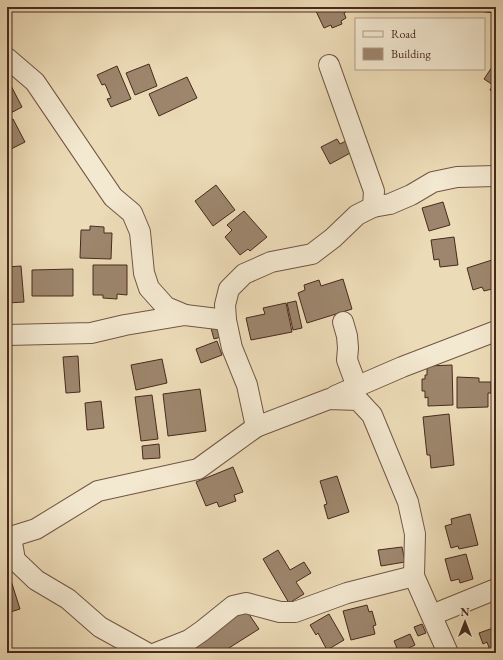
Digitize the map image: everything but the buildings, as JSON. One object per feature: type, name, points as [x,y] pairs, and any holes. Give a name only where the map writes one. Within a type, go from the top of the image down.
[{"type":"street","points":[[7,58],[35,82],[113,197],[132,213],[140,232],[144,273],[149,288],[166,307],[185,315],[226,320]]},
{"type":"street","points":[[329,65],[374,191],[373,207]]},
{"type":"street","points":[[256,427],[247,385],[232,348],[226,320],[225,306],[229,289],[244,274],[271,262],[312,254],[333,238],[358,215],[373,207],[390,204],[411,196],[433,182],[457,177],[496,176]]},
{"type":"street","points":[[7,335],[91,333],[185,315]]},
{"type":"street","points":[[343,322],[347,336],[347,360],[357,387]]},
{"type":"street","points":[[147,653],[100,627],[68,599],[36,580],[15,560],[9,538],[36,529],[98,491],[198,468],[256,427],[357,387],[402,367],[496,331]]},
{"type":"street","points":[[329,398],[358,400],[372,415],[408,502],[415,534],[414,576],[448,653]]},
{"type":"street","points":[[156,653],[189,640],[233,606],[246,603],[280,612],[295,612],[348,593],[414,576]]},
{"type":"street","points":[[432,616],[496,589]]}]
